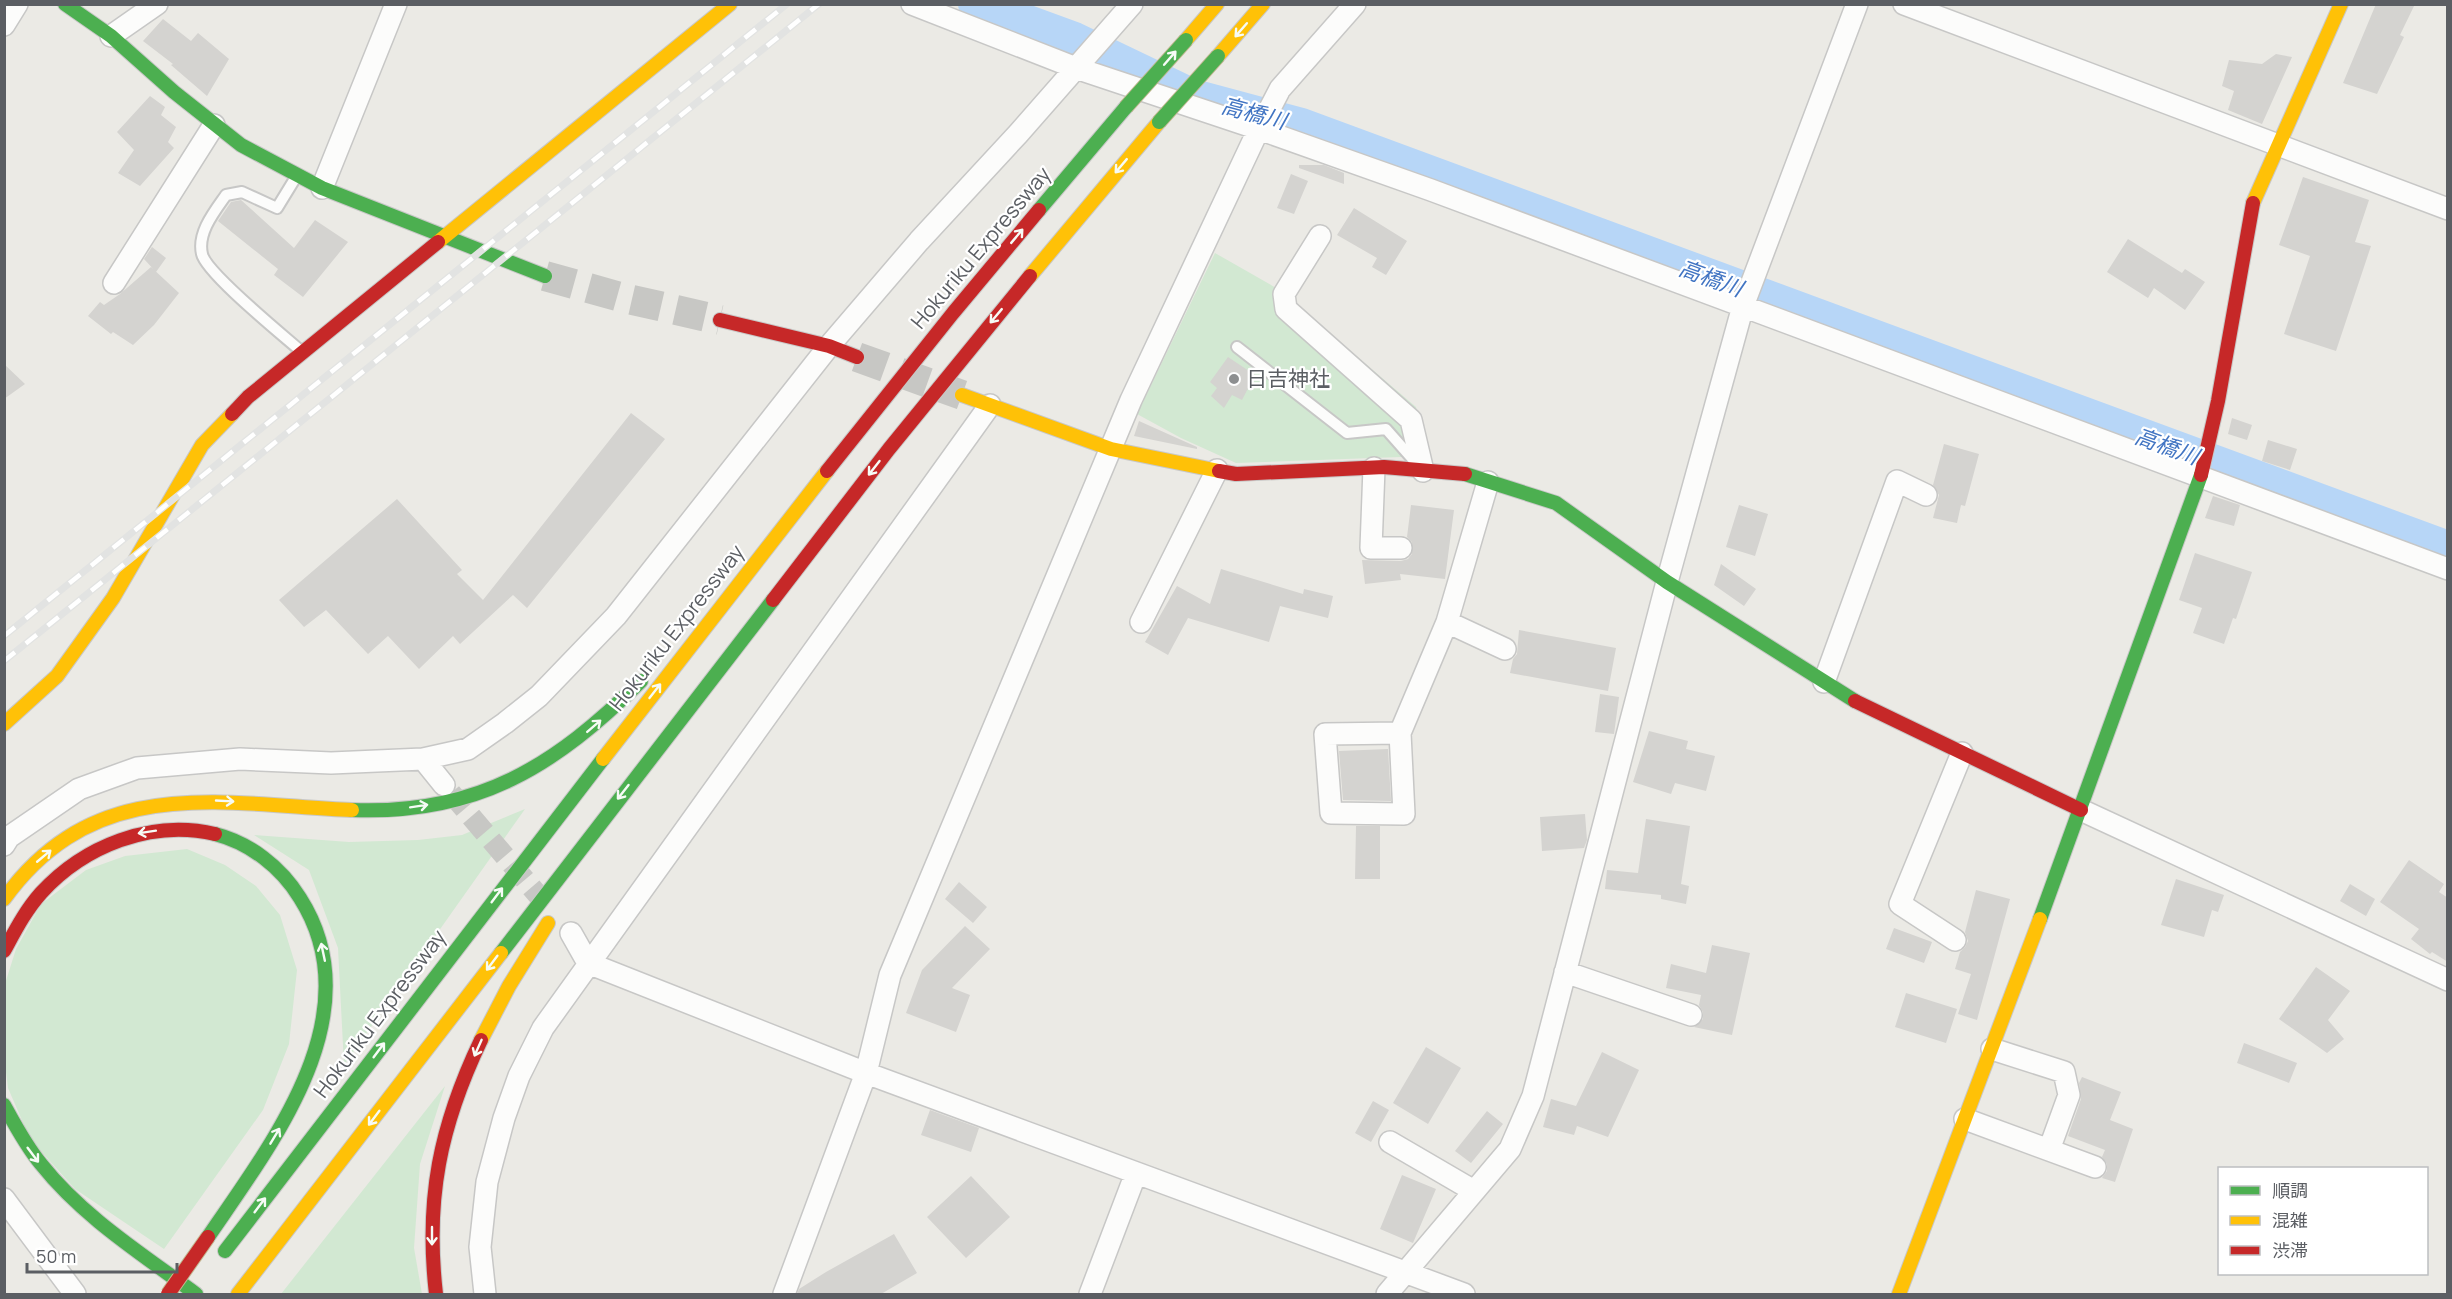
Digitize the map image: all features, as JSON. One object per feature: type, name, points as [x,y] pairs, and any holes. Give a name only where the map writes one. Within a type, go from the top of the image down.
[{"type":"main road","points":[[65,4],[111,36],[174,92],[241,145],[322,188],[545,276]]},
{"type":"main road","points":[[4,724],[57,676],[107,607],[202,446],[248,396],[442,237],[470,218],[730,4]]},
{"type":"main road","name":"Hokuriku Expressway","points":[[221,1256],[741,578],[953,313],[1126,107],[1217,4]]},
{"type":"main road","points":[[238,1294],[787,579],[969,348],[1159,122],[1263,4]]},
{"type":"main road","points":[[1899,1294],[2081,810],[2201,477],[2218,401],[2253,202],[2341,4]]},
{"type":"main road","points":[[707,602],[875,396],[953,313]]},
{"type":"main road","points":[[720,320],[829,346],[857,357]]},
{"type":"main road","points":[[962,395],[1111,449],[1236,474],[1374,468],[1465,474],[1556,503],[1667,582],[1849,698],[2081,810]]},
{"type":"main road","points":[[595,854],[787,579]]},
{"type":"main road","points":[[4,899],[34,865],[76,831],[106,817],[136,807],[208,800],[317,808],[404,808],[475,795],[540,766],[577,740],[611,711],[651,669]]},
{"type":"main road","points":[[4,951],[10,935],[28,907],[76,862],[107,845],[137,834],[170,829],[201,831],[230,838],[253,850],[293,887],[317,928],[327,981],[317,1042],[303,1082],[279,1128],[168,1294]]},
{"type":"main road","points":[[436,1294],[431,1233],[433,1195],[450,1122],[470,1066],[497,1006],[555,913]]},
{"type":"main road","points":[[4,1104],[32,1155],[53,1180],[106,1227],[196,1294]]},
{"type":"main road","points":[[191,1294],[204,1277]]},
{"type":"street","points":[[4,25],[16,4]]},
{"type":"street","points":[[111,36],[157,4]]},
{"type":"street","points":[[322,188],[396,4]]},
{"type":"street","points":[[912,4],[1076,68],[1259,129],[2448,568]]},
{"type":"street","points":[[6,838],[79,789],[137,768],[240,759],[331,763],[423,759],[468,748],[506,723],[539,696],[616,616],[829,346],[919,241],[1018,134],[1132,4]]},
{"type":"street","points":[[784,1294],[866,1073],[890,975],[1131,400],[1280,89],[1356,4]]},
{"type":"street","points":[[1387,1294],[1509,1149],[1533,1096],[1667,582],[1743,306],[1857,4]]},
{"type":"street","points":[[1904,4],[2448,209]]},
{"type":"street","points":[[114,283],[214,124]]},
{"type":"street","points":[[1320,236],[1284,294],[1286,309],[1411,420],[1423,471]]},
{"type":"street","points":[[485,1294],[480,1247],[486,1193],[504,1118],[519,1076],[543,1028],[990,405]]},
{"type":"street","points":[[1374,468],[1371,548],[1401,548]]},
{"type":"street","points":[[1141,622],[1218,470]]},
{"type":"street","points":[[1824,682],[1897,481],[1926,495]]},
{"type":"street","points":[[1400,733],[1325,734],[1331,813],[1404,814],[1400,733],[1447,622],[1488,482]]},
{"type":"street","points":[[1447,622],[1505,649]]},
{"type":"street","points":[[1955,940],[1900,904],[1962,753]]},
{"type":"street","points":[[423,759],[444,785]]},
{"type":"street","points":[[2081,810],[2448,980]]},
{"type":"street","points":[[571,933],[588,963],[866,1073],[1464,1294]]},
{"type":"street","points":[[1565,972],[1691,1016]]},
{"type":"street","points":[[1992,1049],[2064,1072],[2069,1095],[2049,1150]]},
{"type":"street","points":[[1965,1119],[2095,1167]]},
{"type":"street","points":[[1390,1142],[1474,1191]]},
{"type":"street","points":[[1090,1294],[1136,1173]]},
{"type":"street","points":[[4,1199],[75,1294]]},
{"type":"lane","points":[[297,175],[277,208],[242,192],[226,195],[211,217],[202,236],[202,256],[223,282],[302,352]]},
{"type":"lane","points":[[1237,347],[1347,433],[1386,429],[1423,471]]},
{"type":"green space","points":[[1215,253],[1278,289],[1416,407],[1428,456],[1236,463],[1181,438],[1137,414]]},
{"type":"green space","points":[[525,809],[344,1065],[338,948],[309,870],[254,835],[349,842],[418,840],[462,835]]},
{"type":"green space","points":[[187,849],[225,865],[256,886],[280,915],[297,970],[289,1044],[263,1110],[164,1249],[75,1189],[30,1139],[8,1088],[4,1056],[4,987],[16,949],[41,904],[86,870],[125,856]]},
{"type":"green space","points":[[445,1086],[420,1164],[414,1248],[422,1294],[281,1294]]},
{"type":"building","points":[[2376,4],[2415,4],[2400,35],[2404,37],[2377,94],[2343,83]]},
{"type":"building","points":[[163,19],[191,41],[198,33],[229,59],[207,96],[171,65],[173,64],[143,41]]},
{"type":"building","points":[[2276,54],[2292,57],[2262,124],[2228,110],[2234,91],[2222,86],[2229,60],[2262,64]]},
{"type":"building","points":[[150,96],[165,107],[161,115],[176,127],[168,142],[174,148],[140,186],[118,173],[134,150],[117,132]]},
{"type":"building","points":[[1299,165],[1324,165],[1344,173],[1344,184],[1299,168]]},
{"type":"building","points":[[1291,174],[1308,181],[1294,214],[1277,208]]},
{"type":"building","points":[[2303,177],[2369,200],[2355,242],[2371,246],[2336,351],[2284,334],[2310,256],[2279,245]]},
{"type":"building","points":[[241,200],[294,248],[315,220],[348,242],[303,297],[274,275],[278,269],[218,221],[231,202]]},
{"type":"building","points":[[1354,208],[1407,241],[1386,275],[1372,267],[1377,258],[1337,235]]},
{"type":"building","points":[[2128,239],[2182,273],[2185,269],[2205,282],[2185,310],[2154,288],[2148,298],[2107,272]]},
{"type":"building","points":[[152,247],[166,258],[156,272],[144,259]]},
{"type":"building","points":[[151,267],[179,293],[154,325],[133,345],[113,332],[111,334],[88,316],[100,302],[104,305]]},
{"type":"building","points":[[1228,357],[1255,375],[1242,400],[1232,395],[1224,408],[1211,396],[1217,388],[1210,382]]},
{"type":"building","points":[[4,364],[25,384],[4,399]]},
{"type":"building","points":[[631,413],[665,439],[527,608],[513,595],[460,644],[453,636],[419,669],[388,636],[368,654],[326,610],[304,627],[279,600],[397,499],[462,570],[457,574],[483,600]]},
{"type":"building","points":[[2232,418],[2252,425],[2247,440],[2228,434]]},
{"type":"building","points":[[1139,421],[1197,447],[1197,449],[1134,436]]},
{"type":"building","points":[[2268,440],[2297,449],[2290,470],[2262,461]]},
{"type":"building","points":[[1944,444],[1979,454],[1965,506],[1961,505],[1957,523],[1933,518],[1939,495],[1933,485]]},
{"type":"building","points":[[2213,496],[2240,505],[2234,526],[2205,518]]},
{"type":"building","points":[[1411,505],[1454,510],[1445,579],[1400,574],[1401,580],[1365,584],[1362,560],[1401,561],[1408,559],[1412,554],[1412,542],[1407,537]]},
{"type":"building","points":[[1739,505],[1768,514],[1755,556],[1726,547]]},
{"type":"building","points":[[2195,553],[2252,572],[2236,619],[2233,618],[2224,644],[2193,633],[2202,608],[2179,600]]},
{"type":"building","points":[[1721,564],[1756,589],[1744,606],[1714,585]]},
{"type":"building","points":[[1221,569],[1303,594],[1304,589],[1333,596],[1328,618],[1280,606],[1269,642],[1188,618],[1168,655],[1145,642],[1177,586],[1210,604]]},
{"type":"building","points":[[1519,630],[1616,648],[1608,691],[1510,673],[1513,659],[1517,654]]},
{"type":"building","points":[[1600,694],[1619,697],[1614,734],[1595,732]]},
{"type":"building","points":[[1649,731],[1688,741],[1686,749],[1715,756],[1706,791],[1675,783],[1671,794],[1633,782]]},
{"type":"building","points":[[1388,749],[1391,801],[1343,800],[1339,751]]},
{"type":"building","points":[[1585,814],[1587,840],[1584,848],[1542,851],[1540,817]]},
{"type":"building","points":[[1646,819],[1690,826],[1681,884],[1689,886],[1686,904],[1661,899],[1661,895],[1605,889],[1607,870],[1638,873]]},
{"type":"building","points":[[1356,826],[1380,826],[1380,879],[1355,879]]},
{"type":"building","points":[[2409,860],[2444,884],[2439,892],[2448,898],[2448,962],[2432,952],[2430,954],[2411,939],[2419,929],[2380,902]]},
{"type":"building","points":[[2176,879],[2224,895],[2218,912],[2212,910],[2204,937],[2161,925]]},
{"type":"building","points":[[959,882],[987,907],[973,923],[945,899]]},
{"type":"building","points":[[2350,884],[2375,899],[2366,916],[2340,901]]},
{"type":"building","points":[[1976,890],[2010,899],[1977,1020],[1958,1014],[1971,974],[1955,969],[1960,952],[1968,941],[1965,932]]},
{"type":"building","points":[[965,926],[990,949],[952,988],[970,995],[956,1032],[906,1013],[922,970]]},
{"type":"building","points":[[1894,928],[1932,942],[1924,963],[1886,949]]},
{"type":"building","points":[[1712,945],[1750,953],[1732,1035],[1694,1027],[1703,1019],[1703,1012],[1699,1005],[1701,995],[1666,988],[1671,964],[1706,973]]},
{"type":"building","points":[[2316,967],[2350,991],[2328,1020],[2344,1039],[2327,1053],[2279,1019]]},
{"type":"building","points":[[1906,993],[1957,1009],[1946,1043],[1895,1027]]},
{"type":"building","points":[[2244,1043],[2297,1063],[2289,1083],[2237,1063]]},
{"type":"building","points":[[1426,1047],[1461,1068],[1428,1124],[1393,1103]]},
{"type":"building","points":[[1602,1052],[1639,1070],[1608,1137],[1577,1126],[1574,1135],[1543,1127],[1551,1099],[1576,1106]]},
{"type":"building","points":[[2082,1077],[2121,1092],[2110,1120],[2133,1129],[2115,1182],[2102,1178],[2107,1171],[2107,1164],[2102,1157],[2105,1150],[2068,1136],[2081,1099],[2079,1083]]},
{"type":"building","points":[[1373,1101],[1389,1110],[1371,1142],[1355,1133]]},
{"type":"building","points":[[930,1110],[979,1128],[971,1152],[921,1135]]},
{"type":"building","points":[[1487,1111],[1503,1124],[1471,1163],[1455,1151]]},
{"type":"building","points":[[1402,1175],[1436,1189],[1413,1243],[1380,1229]]},
{"type":"building","points":[[971,1176],[1010,1217],[966,1258],[927,1217]]},
{"type":"building","points":[[894,1234],[917,1273],[881,1294],[797,1294],[799,1289],[826,1272]]},
{"type":"waterway","name":"高橋川","points":[[976,4],[1074,40],[1193,97],[1301,126],[2448,549]]},
{"type":"tunnel","points":[[545,276],[624,298],[720,320]]},
{"type":"tunnel","points":[[857,357],[962,395]]},
{"type":"tunnel","points":[[451,793],[549,908]]},
{"type":"railway","points":[[4,636],[787,4]]},
{"type":"railway","points":[[4,661],[819,4]]},
{"type":"traffic: fast","points":[[65,4],[111,36],[174,92],[241,145],[322,188],[545,276]]},
{"type":"traffic: fast","points":[[1126,107],[1186,40]]},
{"type":"traffic: fast","points":[[1159,122],[1218,56]]},
{"type":"traffic: fast","points":[[1039,210],[1126,107]]},
{"type":"traffic: fast","points":[[1465,474],[1556,503],[1667,582],[1855,701]]},
{"type":"traffic: fast","points":[[2040,919],[2201,475]]},
{"type":"traffic: fast","points":[[501,953],[773,600]]},
{"type":"traffic: fast","points":[[352,810],[397,809],[438,804],[476,794],[512,779],[577,738],[641,681]]},
{"type":"traffic: fast","points":[[225,1251],[603,759]]},
{"type":"traffic: fast","points":[[208,1237],[260,1161],[285,1119],[306,1076],[320,1031],[326,987],[320,942],[300,898],[284,876],[264,858],[240,843],[215,834]]},
{"type":"traffic: fast","points":[[4,1105],[36,1157],[75,1201],[114,1234],[196,1294]]},
{"type":"traffic: slow","points":[[438,242],[730,4]]},
{"type":"traffic: slow","points":[[1186,40],[1217,4]]},
{"type":"traffic: slow","points":[[1218,56],[1263,4]]},
{"type":"traffic: slow","points":[[2253,203],[2341,4]]},
{"type":"traffic: slow","points":[[1030,276],[1159,122]]},
{"type":"traffic: slow","points":[[962,395],[1111,449],[1219,471]]},
{"type":"traffic: slow","points":[[4,724],[57,676],[113,598],[202,445],[232,414]]},
{"type":"traffic: slow","points":[[603,759],[827,471]]},
{"type":"traffic: slow","points":[[4,899],[40,859],[78,831],[119,814],[163,805],[208,802],[352,810]]},
{"type":"traffic: slow","points":[[1899,1294],[2040,919]]},
{"type":"traffic: slow","points":[[481,1040],[509,986],[548,923]]},
{"type":"traffic: slow","points":[[238,1294],[501,953]]},
{"type":"traffic: jam","points":[[2201,475],[2218,401],[2253,203]]},
{"type":"traffic: jam","points":[[827,471],[953,313],[1039,210]]},
{"type":"traffic: jam","points":[[232,414],[248,397],[438,242]]},
{"type":"traffic: jam","points":[[773,600],[889,449],[1030,276]]},
{"type":"traffic: jam","points":[[720,320],[829,346],[857,357]]},
{"type":"traffic: jam","points":[[1219,471],[1236,474],[1384,467],[1465,474]]},
{"type":"traffic: jam","points":[[1855,701],[2081,810]]},
{"type":"traffic: jam","points":[[4,951],[25,914],[41,893],[58,876],[98,850],[120,840],[167,830],[191,830],[215,834]]},
{"type":"traffic: jam","points":[[436,1294],[433,1226],[439,1164],[455,1103],[481,1040]]},
{"type":"traffic: jam","points":[[168,1294],[208,1237]]},
{"type":"place","name":"日吉神社","points":[[1234,379]]}]
